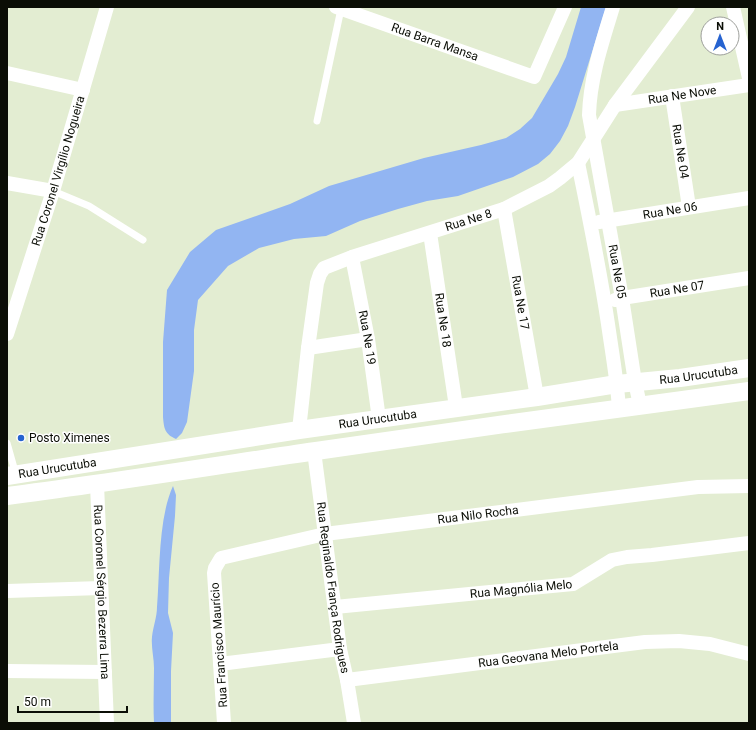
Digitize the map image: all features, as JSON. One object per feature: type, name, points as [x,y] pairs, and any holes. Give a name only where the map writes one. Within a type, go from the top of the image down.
[{"type":"street","name":"Rua Coronel Virgílio Nogueira","points":[[7,334],[12,305],[53,192],[107,7]]},
{"type":"street","name":"Rua Barra Mansa","points":[[339,8],[534,77],[565,7]]},
{"type":"street","name":"Rua Ne 05","points":[[614,7],[594,71],[589,96],[589,116],[622,298],[626,383],[619,408]]},
{"type":"street","name":"Rua Ne 8","points":[[299,430],[317,283],[324,268],[352,257],[504,209],[549,186],[578,163],[615,105],[688,7]]},
{"type":"street","points":[[733,7],[749,78]]},
{"type":"street","points":[[7,74],[83,90]]},
{"type":"street","name":"Rua Ne Nove","points":[[615,105],[749,85]]},
{"type":"street","name":"Rua Ne 04","points":[[672,96],[689,207]]},
{"type":"street","name":"Rua Ne 05","points":[[578,163],[591,224],[605,304],[626,383],[640,406]]},
{"type":"street","points":[[7,183],[53,192]]},
{"type":"street","name":"Rua Ne 06","points":[[591,224],[749,198]]},
{"type":"street","name":"Rua Ne 17","points":[[504,209],[537,397]]},
{"type":"street","name":"Rua Ne 18","points":[[430,233],[456,407]]},
{"type":"street","name":"Rua Ne 19","points":[[352,257],[368,339],[379,419]]},
{"type":"street","name":"Rua Ne 07","points":[[605,304],[622,298],[749,278]]},
{"type":"street","points":[[308,348],[368,339]]},
{"type":"street","name":"Rua Urucutuba","points":[[12,475],[456,407],[537,397],[626,383],[680,378],[749,368]]},
{"type":"street","name":"Rua Urucutuba","points":[[7,496],[314,451],[749,391]]},
{"type":"street","name":"Rua Reginaldo França Rodrigues","points":[[314,451],[340,649],[354,723]]},
{"type":"street","name":"Rua Coronel Sérgio Bezerra Lima","points":[[97,484],[107,723]]},
{"type":"street","name":"Rua Nilo Rocha","points":[[215,568],[221,558],[325,534],[698,487],[749,486]]},
{"type":"street","name":"Rua Magnólia Melo","points":[[335,607],[573,584],[612,560],[749,543]]},
{"type":"street","name":"Rua Francisco Maurício","points":[[215,568],[224,723]]},
{"type":"street","points":[[7,591],[101,588]]},
{"type":"street","name":"Rua Geovana Melo Portela","points":[[347,680],[646,642],[679,641],[710,644],[749,654]]},
{"type":"street","points":[[220,664],[340,649]]},
{"type":"street","points":[[7,671],[105,672]]},
{"type":"lane","points":[[316,121],[339,8]]},
{"type":"lane","points":[[53,192],[89,206],[143,240]]},
{"type":"lane","points":[[7,443],[12,475]]},
{"type":"water","points":[[581,7],[606,7],[568,126],[560,141],[550,154],[538,164],[513,177],[458,196],[427,201],[398,209],[360,221],[326,236],[294,239],[259,248],[228,266],[198,300],[194,330],[194,371],[187,422],[182,433],[176,439],[169,435],[165,428],[163,417],[163,342],[167,290],[190,252],[216,230],[290,204],[329,186],[424,158],[506,138],[520,129],[532,118],[558,74],[566,57]]},
{"type":"water","points":[[173,486],[176,495],[169,578],[168,613],[173,633],[171,723],[154,723],[154,668],[152,637],[157,611],[162,529],[168,499]]},
{"type":"place","name":"Posto Ximenes","points":[[21,438]]}]
